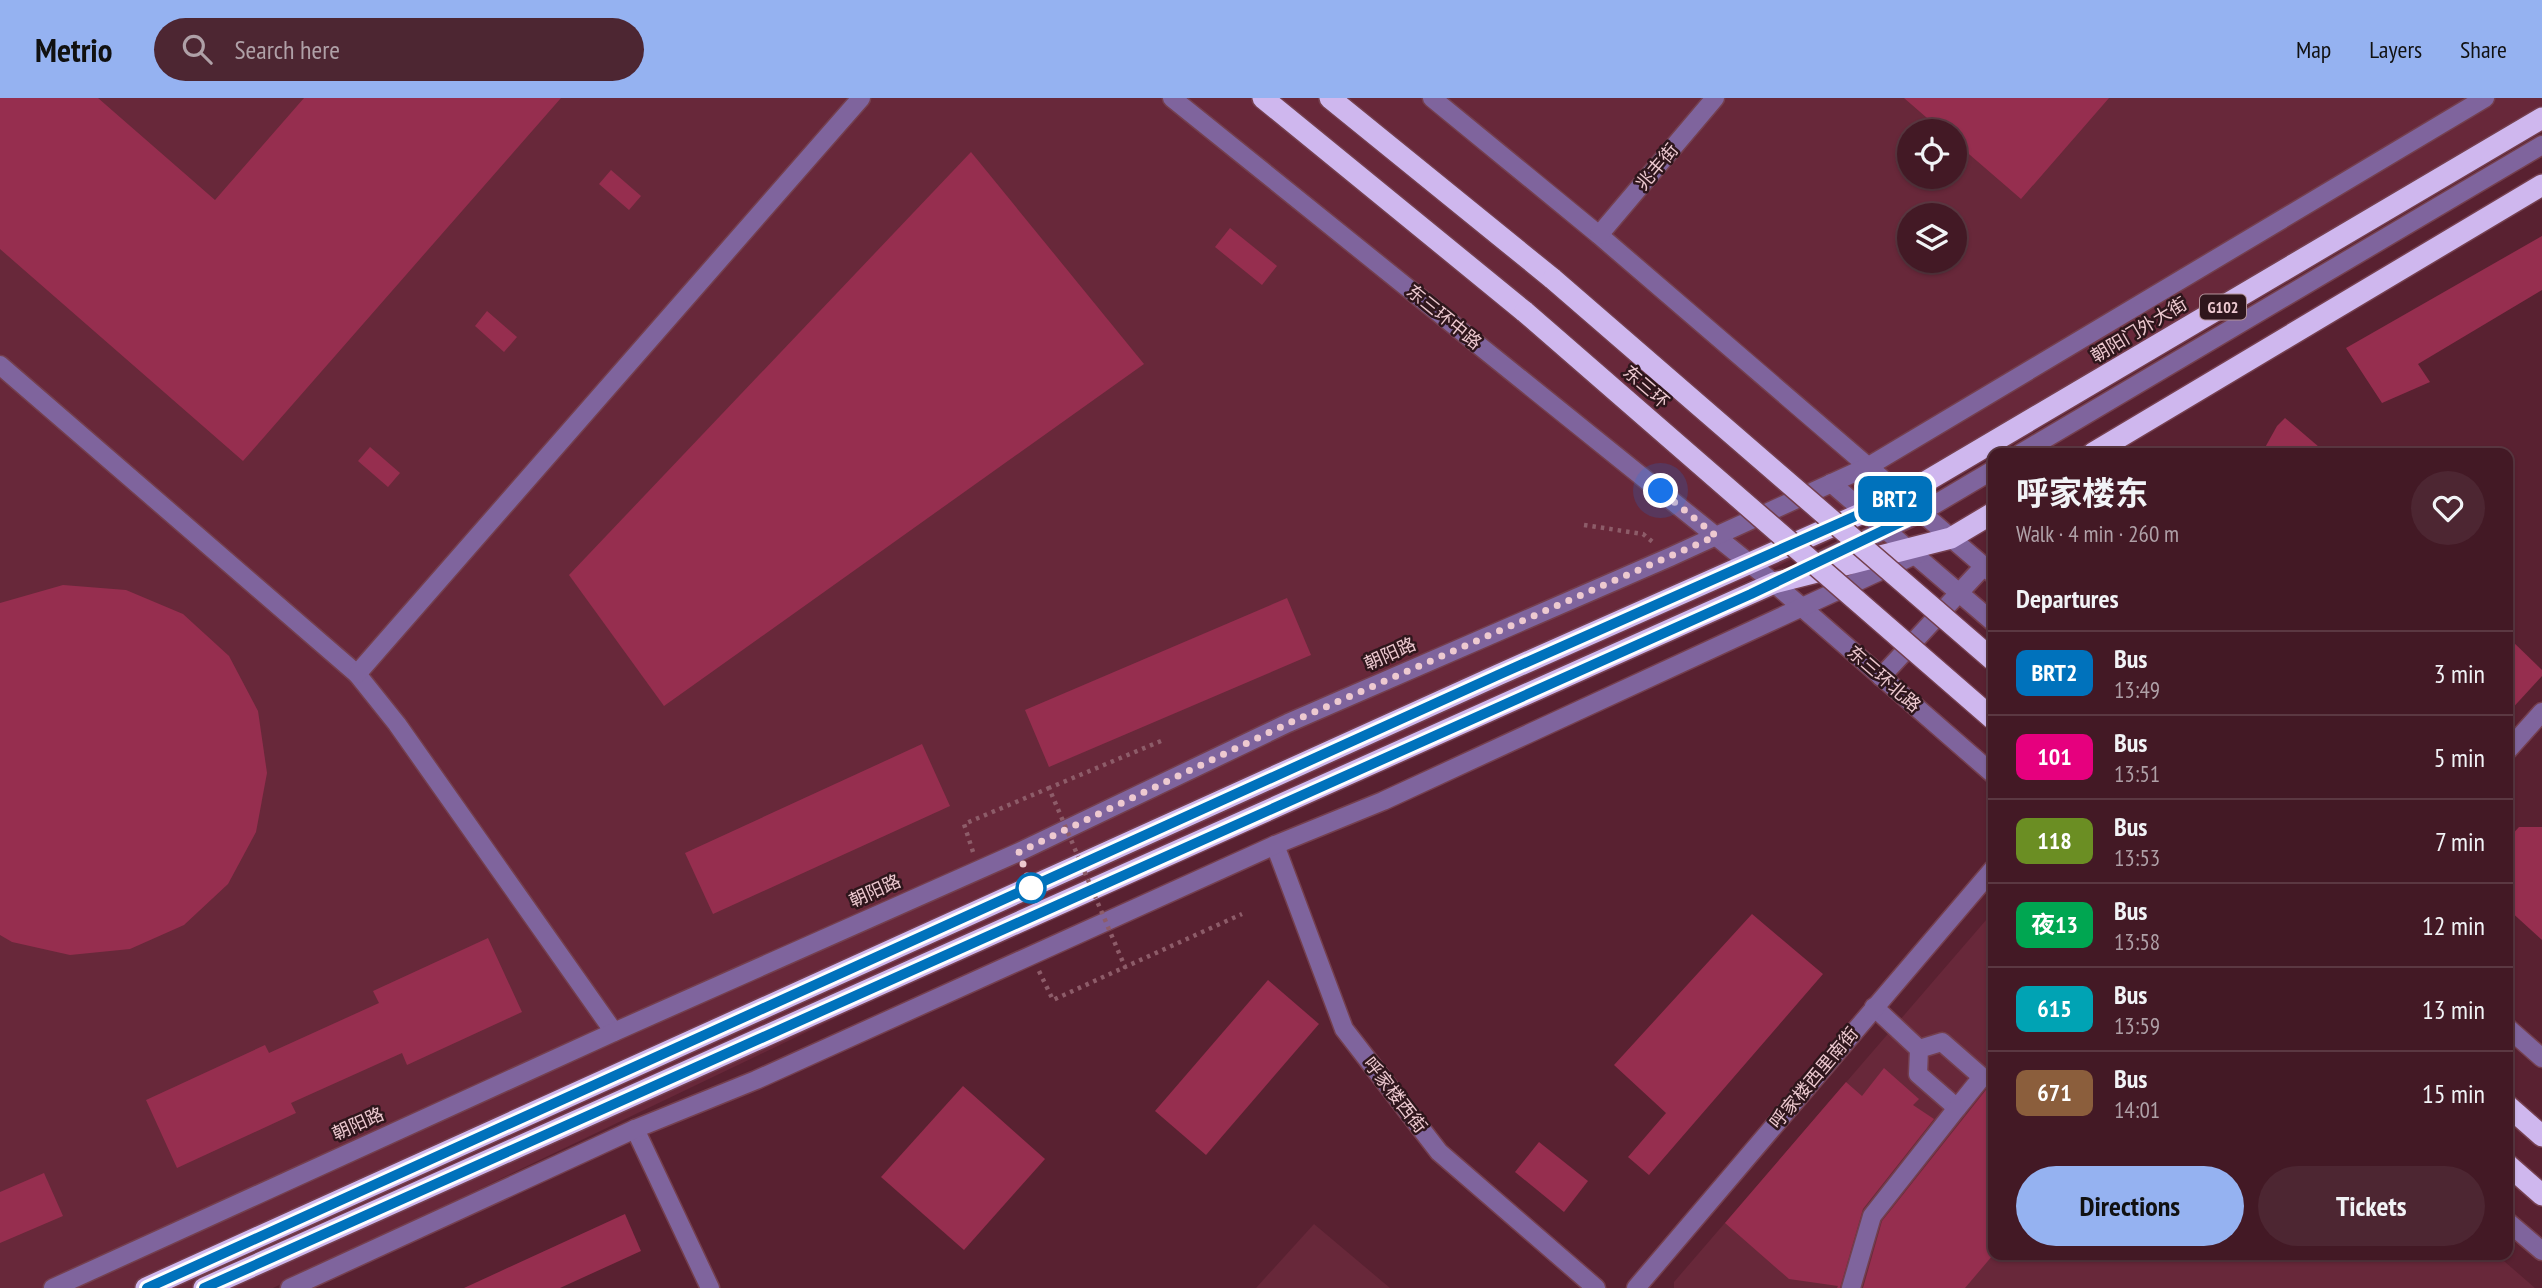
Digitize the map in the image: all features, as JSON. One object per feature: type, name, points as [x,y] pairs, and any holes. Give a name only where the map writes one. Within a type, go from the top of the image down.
[{"type":"highway","name":"东三环","points":[[1263,98],[1525,312],[1988,715]]},
{"type":"highway","name":"东三环","points":[[1330,98],[1553,279],[1988,656]]},
{"type":"highway","name":"朝阳门外大街","points":[[1903,495],[2542,118]]},
{"type":"highway","points":[[2101,448],[2542,184]]},
{"type":"highway","name":"G102","points":[[146,1288],[1498,675],[1903,495]]},
{"type":"highway","points":[[204,1288],[1774,583],[1912,552],[1951,538],[1988,516]]},
{"type":"highway","points":[[2513,1110],[2542,1136]]},
{"type":"highway","points":[[2513,1169],[2542,1195]]},
{"type":"street","points":[[357,674],[861,98]]},
{"type":"street","name":"东三环中路","points":[[1172,98],[1751,564]]},
{"type":"street","points":[[1432,98],[1599,235],[1988,569]]},
{"type":"street","name":"兆丰街","points":[[1599,235],[1715,98]]},
{"type":"street","name":"朝阳门外大街","points":[[1831,483],[1869,466],[2485,98]]},
{"type":"street","points":[[2029,448],[2542,145]]},
{"type":"street","points":[[0,365],[357,674],[397,724],[614,1032]]},
{"type":"street","points":[[1774,583],[1922,512],[1988,473]]},
{"type":"street","points":[[1831,483],[1988,618]]},
{"type":"street","name":"朝阳路","points":[[53,1288],[979,869],[1289,723],[1831,483]]},
{"type":"street","points":[[290,1288],[635,1129],[756,1080],[1275,845],[1383,801],[1912,552]]},
{"type":"street","name":"东三环北路","points":[[1751,564],[1988,770]]},
{"type":"street","points":[[1881,677],[1959,593],[1988,571]]},
{"type":"street","points":[[2513,744],[2542,712]]},
{"type":"street","name":"呼家楼西街","points":[[1275,845],[1344,1029],[1439,1152],[1596,1288]]},
{"type":"street","name":"呼家楼西里南街","points":[[1636,1288],[1988,875]]},
{"type":"street","points":[[1874,1007],[1919,1049],[1918,1074],[1957,1108]]},
{"type":"street","points":[[2513,1032],[2542,1058]]},
{"type":"street","points":[[1852,1288],[1872,1216],[1982,1077],[1942,1042],[1919,1049]]},
{"type":"street","points":[[635,1129],[710,1288]]},
{"type":"street","points":[[2513,1226],[2542,1251]]},
{"type":"path","points":[[979,869],[964,824],[1161,741]]},
{"type":"path","points":[[1049,788],[1125,967]]},
{"type":"path","points":[[1032,955],[1053,1000],[1242,914]]},
{"type":"shaded area","points":[[0,98],[2542,98],[2542,120],[1847,533],[273,1288],[0,1288]]},
{"type":"shaded area","points":[[1988,918],[1988,1260],[2503,1260],[2535,1288],[1674,1288],[1674,1282]]},
{"type":"shaded area","points":[[1314,1224],[1390,1288],[1256,1288]]},
{"type":"building","points":[[0,98],[98,98],[215,200],[304,98],[561,98],[243,461],[0,249]]},
{"type":"building","points":[[1904,98],[2109,98],[2021,199],[1967,152],[1967,119],[1928,119]]},
{"type":"building","points":[[971,152],[1144,364],[664,706],[569,575]]},
{"type":"building","points":[[611,170],[641,196],[629,210],[599,184]]},
{"type":"building","points":[[1230,228],[1277,266],[1262,285],[1215,247]]},
{"type":"building","points":[[2542,236],[2542,290],[2418,364],[2430,382],[2382,403],[2346,348]]},
{"type":"building","points":[[487,311],[517,337],[504,352],[475,326]]},
{"type":"building","points":[[2285,418],[2320,448],[2265,448],[2277,426]]},
{"type":"building","points":[[370,447],[400,473],[388,487],[358,461]]},
{"type":"building","points":[[63,585],[126,590],[183,614],[229,656],[258,711],[267,773],[256,832],[228,884],[184,925],[130,949],[70,955],[12,942],[0,935],[0,603]]},
{"type":"building","points":[[1287,598],[1311,655],[1049,767],[1025,710]]},
{"type":"building","points":[[2513,642],[2542,670],[2542,676],[2513,708]]},
{"type":"building","points":[[922,744],[950,806],[713,914],[685,853]]},
{"type":"building","points":[[2519,827],[2542,827],[2542,940],[2513,914],[2513,834]]},
{"type":"building","points":[[1752,914],[1823,974],[1649,1175],[1628,1157],[1666,1113],[1614,1065]]},
{"type":"building","points":[[488,938],[522,1012],[407,1065],[402,1053],[291,1103],[296,1113],[177,1168],[146,1100],[265,1045],[269,1053],[379,1003],[373,991]]},
{"type":"building","points":[[1268,980],[1319,1024],[1206,1155],[1155,1111]]},
{"type":"building","points":[[1884,1068],[1919,1099],[1913,1105],[1934,1119],[1863,1209],[1840,1288],[1789,1279],[1725,1223],[1846,1082],[1862,1096]]},
{"type":"building","points":[[963,1086],[1045,1159],[964,1250],[881,1177]]},
{"type":"building","points":[[1988,1087],[1989,1260],[1965,1288],[1863,1288],[1882,1221]]},
{"type":"building","points":[[1539,1142],[1588,1181],[1564,1212],[1515,1172]]},
{"type":"building","points":[[44,1173],[63,1216],[0,1243],[0,1192]]},
{"type":"building","points":[[625,1214],[641,1251],[560,1288],[464,1288]]},
{"type":"bus line","name":"BRT2","points":[[147,1288],[1498,675],[1903,495],[1922,512],[1751,594],[204,1288]]},
{"type":"route","points":[[1031,888],[1019,852],[1289,723],[1716,536],[1661,491]]}]
